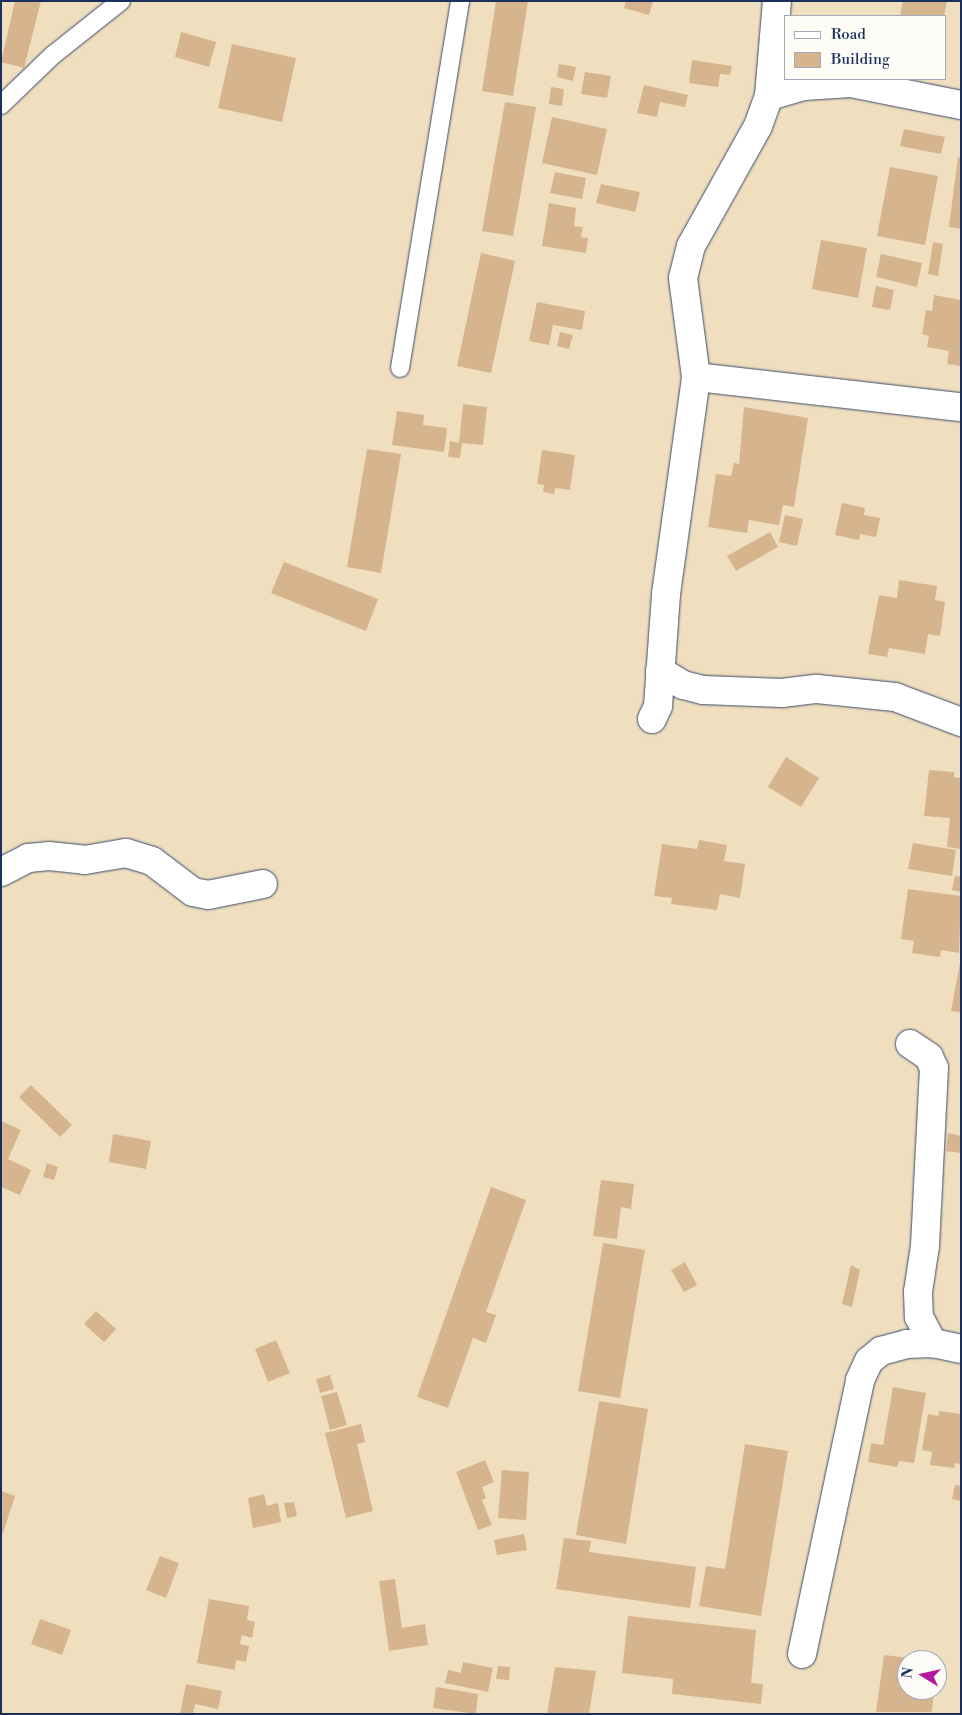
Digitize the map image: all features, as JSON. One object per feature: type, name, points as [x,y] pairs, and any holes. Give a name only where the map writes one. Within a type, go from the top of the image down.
[{"type":"street","points":[[652,719],[658,706],[678,489],[696,378],[683,278],[691,246],[758,126],[769,96],[777,1]]},
{"type":"street","points":[[769,96],[804,86],[851,83],[961,105]]},
{"type":"street","points":[[696,378],[961,407]]},
{"type":"street","points":[[660,671],[683,685],[703,690],[782,692],[817,689],[895,697],[961,722]]},
{"type":"street","points":[[1,872],[28,858],[49,856],[85,860],[126,852],[152,861],[193,892],[208,894],[263,884]]},
{"type":"street","points":[[910,1044],[929,1058],[934,1068],[925,1246],[918,1292],[919,1317],[933,1343]]},
{"type":"street","points":[[802,1654],[860,1380],[870,1361],[881,1351],[907,1344],[933,1343],[961,1349]]},
{"type":"lane","points":[[1,105],[53,55],[121,1]]},
{"type":"lane","points":[[400,368],[460,1]]},
{"type":"building","points":[[15,1],[41,1],[24,68],[1,62]]},
{"type":"building","points":[[496,1],[528,1],[513,96],[482,91]]},
{"type":"building","points":[[626,1],[653,1],[649,15],[624,8]]},
{"type":"building","points":[[903,1],[947,1],[944,15],[900,15]]},
{"type":"building","points":[[181,32],[216,42],[209,67],[175,57]]},
{"type":"building","points":[[232,44],[296,58],[282,122],[218,108]]},
{"type":"building","points":[[692,60],[732,66],[730,75],[720,74],[718,87],[689,83]]},
{"type":"building","points":[[559,64],[576,67],[573,81],[557,77]]},
{"type":"building","points":[[585,72],[611,76],[607,98],[581,94]]},
{"type":"building","points":[[644,85],[688,95],[685,107],[660,102],[657,117],[637,113]]},
{"type":"building","points":[[551,87],[564,89],[562,106],[549,104]]},
{"type":"building","points":[[505,102],[536,107],[513,236],[482,231]]},
{"type":"building","points":[[552,117],[607,129],[597,175],[542,163]]},
{"type":"building","points":[[904,129],[945,137],[941,154],[900,146]]},
{"type":"building","points":[[958,157],[961,158],[961,229],[949,227]]},
{"type":"building","points":[[890,167],[938,176],[925,245],[877,236]]},
{"type":"building","points":[[555,172],[586,178],[582,199],[550,193]]},
{"type":"building","points":[[601,184],[640,192],[635,212],[596,203]]},
{"type":"building","points":[[549,203],[576,208],[574,226],[583,227],[581,237],[588,238],[586,253],[542,246]]},
{"type":"building","points":[[821,240],[867,248],[858,298],[812,289]]},
{"type":"building","points":[[933,242],[943,244],[938,276],[928,274]]},
{"type":"building","points":[[481,253],[515,261],[491,373],[457,366]]},
{"type":"building","points":[[881,254],[922,263],[917,287],[876,277]]},
{"type":"building","points":[[876,286],[894,290],[890,310],[872,307]]},
{"type":"building","points":[[934,295],[961,300],[961,366],[947,364],[949,351],[927,347],[929,336],[922,334],[926,310],[932,311]]},
{"type":"building","points":[[537,302],[585,311],[582,330],[553,325],[549,345],[529,341]]},
{"type":"building","points":[[560,332],[573,335],[569,349],[557,346]]},
{"type":"building","points":[[463,404],[487,407],[483,445],[462,443],[460,458],[448,457],[450,441],[459,443]]},
{"type":"building","points":[[744,407],[808,418],[794,507],[783,505],[779,525],[749,520],[747,533],[708,527],[716,474],[731,476],[734,463],[739,464]]},
{"type":"building","points":[[397,411],[424,415],[423,425],[447,428],[444,452],[392,445]]},
{"type":"building","points":[[367,449],[401,454],[381,573],[347,567]]},
{"type":"building","points":[[542,450],[575,455],[570,490],[555,488],[554,494],[543,492],[544,485],[537,484]]},
{"type":"building","points":[[842,503],[865,508],[864,515],[880,518],[876,537],[860,534],[859,540],[835,535]]},
{"type":"building","points":[[785,515],[803,519],[797,546],[779,542]]},
{"type":"building","points":[[770,532],[778,547],[736,571],[727,556]]},
{"type":"building","points":[[284,562],[378,599],[366,631],[271,593]]},
{"type":"building","points":[[899,580],[937,586],[935,600],[945,602],[940,636],[928,634],[925,654],[889,648],[887,657],[868,654],[879,595],[897,598]]},
{"type":"building","points":[[786,757],[819,778],[801,807],[768,787]]},
{"type":"building","points":[[929,770],[954,772],[954,777],[961,778],[961,849],[947,847],[950,818],[924,816]]},
{"type":"building","points":[[699,840],[727,845],[724,861],[745,864],[740,898],[720,894],[717,910],[671,904],[672,898],[654,896],[662,844],[697,849]]},
{"type":"building","points":[[913,843],[956,850],[952,876],[908,869]]},
{"type":"building","points":[[955,876],[961,877],[961,892],[952,890]]},
{"type":"building","points":[[908,889],[961,896],[959,953],[941,950],[940,957],[912,953],[914,941],[901,939]]},
{"type":"building","points":[[961,958],[961,1012],[951,1011]]},
{"type":"building","points":[[31,1085],[72,1125],[60,1137],[19,1097]]},
{"type":"building","points":[[1,1121],[21,1130],[8,1159],[31,1170],[20,1195],[1,1187]]},
{"type":"building","points":[[948,1133],[961,1136],[961,1153],[946,1151]]},
{"type":"building","points":[[113,1134],[151,1141],[146,1169],[109,1162]]},
{"type":"building","points":[[47,1163],[58,1167],[54,1180],[43,1177]]},
{"type":"building","points":[[601,1180],[634,1184],[631,1209],[621,1207],[617,1239],[593,1236]]},
{"type":"building","points":[[491,1187],[526,1200],[486,1312],[496,1315],[486,1343],[473,1338],[448,1408],[417,1397]]},
{"type":"building","points":[[603,1243],[645,1250],[620,1398],[578,1391]]},
{"type":"building","points":[[685,1262],[697,1285],[684,1292],[671,1270]]},
{"type":"building","points":[[851,1265],[860,1270],[852,1307],[842,1304]]},
{"type":"building","points":[[96,1311],[116,1329],[104,1342],[84,1324]]},
{"type":"building","points":[[276,1340],[290,1373],[268,1382],[255,1349]]},
{"type":"building","points":[[330,1375],[334,1389],[320,1393],[316,1379]]},
{"type":"building","points":[[893,1387],[926,1393],[914,1463],[899,1461],[897,1467],[868,1462],[871,1443],[883,1445]]},
{"type":"building","points":[[337,1392],[347,1425],[330,1430],[321,1396]]},
{"type":"building","points":[[599,1401],[648,1409],[626,1544],[576,1535]]},
{"type":"building","points":[[939,1411],[961,1414],[961,1464],[955,1463],[954,1468],[930,1465],[932,1452],[922,1450],[928,1414],[938,1416]]},
{"type":"building","points":[[361,1424],[365,1442],[357,1444],[373,1511],[346,1518],[325,1433]]},
{"type":"building","points":[[745,1444],[788,1451],[761,1616],[699,1606],[706,1566],[725,1569]]},
{"type":"building","points":[[485,1460],[494,1482],[482,1487],[486,1498],[482,1500],[492,1525],[478,1530],[456,1472]]},
{"type":"building","points":[[502,1470],[529,1472],[526,1520],[498,1518]]},
{"type":"building","points":[[955,1485],[961,1486],[961,1501],[952,1499]]},
{"type":"building","points":[[1,1491],[15,1496],[2,1536],[1,1536]]},
{"type":"building","points":[[264,1494],[267,1506],[278,1503],[281,1522],[253,1528],[248,1498]]},
{"type":"building","points":[[294,1502],[297,1516],[287,1518],[284,1503]]},
{"type":"building","points":[[524,1534],[527,1550],[497,1555],[494,1540]]},
{"type":"building","points":[[564,1538],[591,1541],[589,1552],[696,1567],[690,1608],[556,1589]]},
{"type":"building","points":[[160,1556],[179,1563],[166,1598],[146,1590]]},
{"type":"building","points":[[395,1579],[402,1628],[425,1624],[428,1645],[389,1651],[379,1581]]},
{"type":"building","points":[[209,1599],[249,1606],[247,1620],[255,1622],[252,1638],[242,1635],[240,1644],[249,1646],[246,1662],[236,1660],[235,1670],[197,1663]]},
{"type":"building","points":[[628,1616],[756,1630],[751,1683],[763,1684],[761,1704],[672,1694],[673,1679],[622,1673]]},
{"type":"building","points":[[40,1619],[71,1630],[62,1655],[31,1644]]},
{"type":"building","points":[[884,1655],[897,1657],[897,1700],[933,1700],[932,1712],[876,1712]]},
{"type":"building","points":[[463,1662],[493,1668],[488,1692],[445,1683],[448,1670],[461,1673]]},
{"type":"building","points":[[498,1666],[510,1667],[509,1680],[496,1679]]},
{"type":"building","points":[[555,1667],[596,1671],[589,1714],[547,1714]]},
{"type":"building","points":[[186,1684],[222,1691],[218,1709],[195,1704],[193,1714],[180,1714]]},
{"type":"building","points":[[436,1687],[478,1694],[476,1714],[433,1708]]}]
